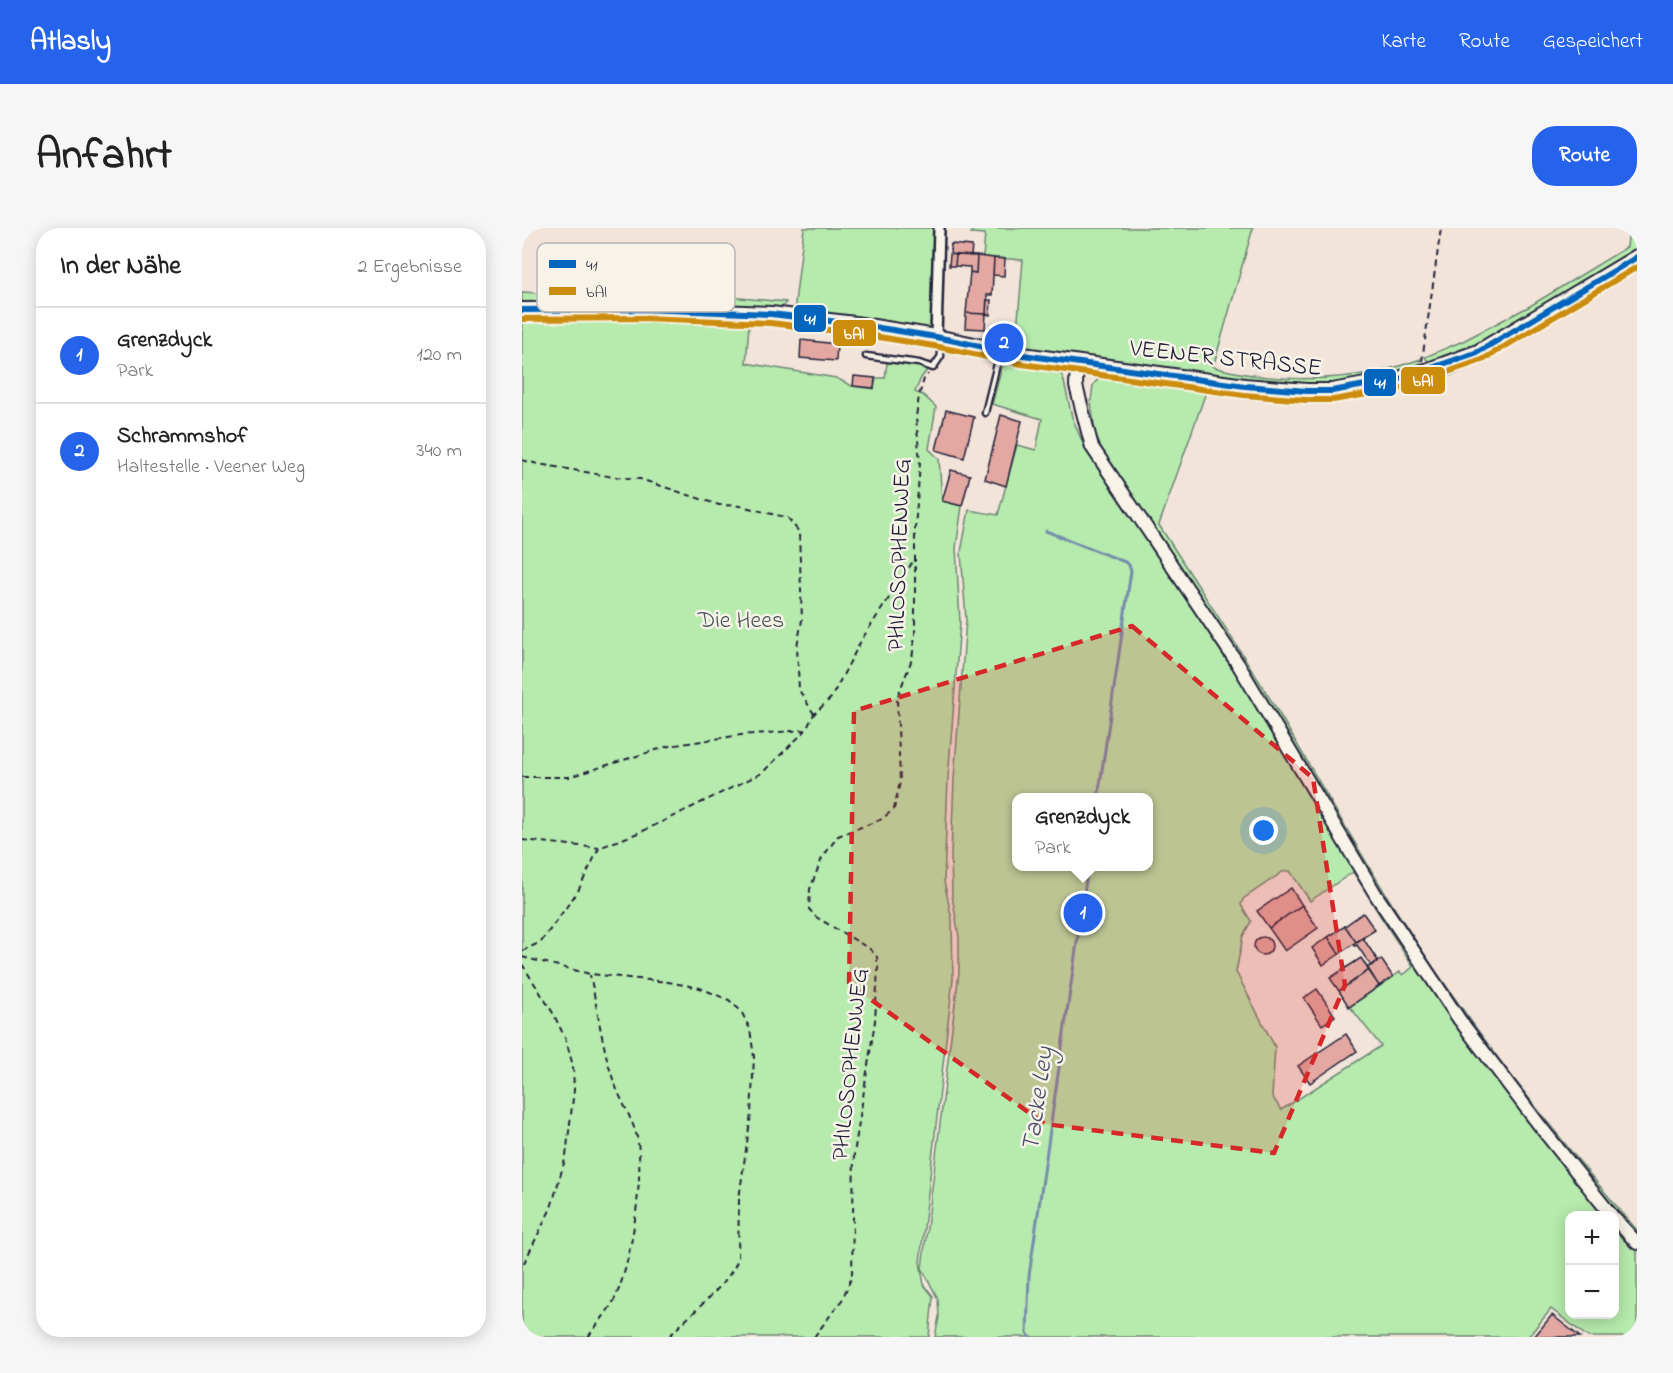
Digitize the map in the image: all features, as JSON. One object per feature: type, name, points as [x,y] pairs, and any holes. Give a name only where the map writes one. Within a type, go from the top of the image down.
[{"type":"main road","name":"VEENER STRASSE","points":[[719,312],[771,314],[855,324],[937,336],[1000,351],[1245,386],[1332,391],[1399,379],[1478,352],[1637,256]]},
{"type":"main road","name":"VEENER STRASSE","points":[[522,310],[537,310]]},
{"type":"street","points":[[937,336],[939,228]]},
{"type":"street","points":[[1077,362],[1076,386],[1092,447],[1238,664],[1376,895],[1459,1019],[1539,1125],[1608,1211]]},
{"type":"street","points":[[1619,1224],[1637,1243]]},
{"type":"lane","points":[[866,356],[920,363],[933,368],[941,356],[937,336]]},
{"type":"lane","points":[[985,413],[1000,351]]},
{"type":"path","points":[[1430,361],[1421,364],[1441,228]]},
{"type":"path","name":"PHILOSOPHENWEG","points":[[814,1337],[842,1300],[852,1276],[854,1154],[874,1021],[878,968],[877,957],[870,949],[816,917],[809,909],[810,889],[822,858],[838,836],[882,819],[894,809],[900,782],[897,698],[912,659],[915,636],[914,560],[920,463],[916,417],[924,379],[933,368]]},
{"type":"path","points":[[522,460],[614,477],[640,479],[719,505],[741,506],[788,518],[800,532],[802,620],[797,646],[799,690],[814,714]]},
{"type":"path","points":[[522,840],[598,848],[643,831],[762,773],[806,730],[814,714],[831,698],[862,639],[914,560]]},
{"type":"path","points":[[522,777],[569,777],[669,746],[741,735],[806,730]]},
{"type":"path","points":[[522,951],[541,942],[578,891],[598,848]]},
{"type":"path","points":[[522,957],[590,974],[668,982],[700,988],[729,1000],[741,1011],[750,1029],[754,1058],[751,1114],[739,1199],[738,1259],[735,1268],[669,1337]]},
{"type":"path","points":[[522,964],[553,1013],[566,1040],[573,1066],[574,1090],[566,1156],[550,1208],[522,1267]]},
{"type":"path","points":[[588,1337],[613,1303],[625,1269],[633,1229],[639,1153],[632,1122],[612,1074],[590,974]]},
{"type":"highlighted area","points":[[1132,626],[1313,778],[1345,985],[1274,1153],[1045,1124],[849,984],[854,711]]},
{"type":"green space","points":[[804,228],[936,228],[933,323],[929,330],[796,316],[795,303]]},
{"type":"green space","points":[[973,228],[1253,228],[1213,367],[1255,375],[1299,379],[1364,374],[1421,359],[1414,373],[1365,383],[1297,388],[1017,348],[1023,260],[983,257],[985,234],[971,233]]},
{"type":"green space","points":[[1629,228],[1637,228],[1637,251],[1477,348],[1432,367],[1425,357],[1463,341],[1530,306],[1627,247]]},
{"type":"green space","points":[[1637,263],[1637,267],[1498,353],[1433,382],[1392,392],[1329,400],[1246,397],[1206,392],[1159,525],[1260,682],[1365,861],[1424,954],[1511,1075],[1637,1230],[1637,1235],[1541,1120],[1452,999],[1360,858],[1236,652],[1104,455],[1095,433],[1091,401],[1093,385],[1100,377],[1111,374],[1288,397],[1361,393],[1427,378],[1457,367],[1496,348]]},
{"type":"green space","points":[[522,292],[537,293],[537,310],[522,310]]},
{"type":"green space","points":[[735,298],[786,302],[777,314],[650,312],[735,312]]},
{"type":"green space","name":"Die Hees","points":[[649,318],[788,326],[749,325],[746,363],[836,378],[852,386],[874,389],[876,378],[885,378],[887,363],[933,362],[921,378],[915,392],[923,395],[936,407],[929,449],[939,459],[942,501],[962,506],[956,548],[960,622],[948,779],[944,881],[952,920],[953,979],[920,1262],[924,1285],[933,1296],[929,1337],[522,1337],[522,320]]},
{"type":"green space","points":[[1004,360],[1041,366],[1040,363],[1053,367],[1061,374],[1072,417],[1084,446],[1187,595],[1370,892],[1368,895],[1353,872],[1310,901],[1290,871],[1284,871],[1243,899],[1241,905],[1251,921],[1243,936],[1236,972],[1275,1047],[1272,1096],[1281,1110],[1381,1046],[1350,1007],[1400,972],[1403,975],[1413,967],[1374,906],[1377,905],[1605,1211],[1565,1211],[1565,1319],[1619,1319],[1619,1228],[1637,1249],[1637,1337],[1588,1337],[1551,1309],[1528,1337],[935,1337],[939,1317],[938,1299],[922,1268],[959,972],[959,937],[952,895],[951,854],[954,779],[966,620],[961,552],[969,510],[998,515],[1017,445],[1036,450],[1042,419],[992,404]]},
{"type":"building","points":[[951,244],[972,246],[971,256],[950,254]]},
{"type":"building","points":[[950,254],[956,255],[955,266],[949,266]]},
{"type":"building","points":[[956,255],[977,256],[976,273],[970,272],[970,267],[955,266]]},
{"type":"building","points":[[977,256],[994,258],[992,295],[987,295],[986,314],[966,313],[970,272],[976,273]]},
{"type":"building","points":[[994,258],[1005,259],[1004,276],[993,275]]},
{"type":"building","points":[[987,300],[991,300],[990,315],[986,314]]},
{"type":"building","points":[[966,313],[986,314],[985,329],[965,328]]},
{"type":"building","points":[[801,340],[837,344],[836,361],[800,358]]},
{"type":"building","points":[[854,376],[875,378],[874,388],[853,386]]},
{"type":"building","points":[[946,410],[974,417],[964,458],[936,450]]},
{"type":"building","points":[[1001,415],[1022,421],[1006,486],[985,479]]},
{"type":"building","points":[[951,470],[970,475],[962,506],[942,501]]},
{"type":"building","points":[[1291,888],[1302,905],[1269,928],[1257,911]]},
{"type":"building","points":[[1302,905],[1318,928],[1285,951],[1269,928]]},
{"type":"building","points":[[1363,913],[1375,930],[1356,942],[1345,926]]},
{"type":"building","points":[[1345,926],[1356,942],[1339,954],[1328,937]]},
{"type":"building","points":[[1259,937],[1267,937],[1272,942],[1270,953],[1259,955],[1254,950],[1254,942]]},
{"type":"building","points":[[1328,937],[1339,954],[1341,953],[1323,965],[1312,948]]},
{"type":"building","points":[[1363,938],[1378,961],[1371,966],[1354,944]]},
{"type":"building","points":[[1361,958],[1369,970],[1339,991],[1330,978]]},
{"type":"building","points":[[1381,959],[1393,977],[1379,986],[1367,968]]},
{"type":"building","points":[[1369,970],[1379,986],[1349,1007],[1339,991]]},
{"type":"building","points":[[1317,989],[1335,1016],[1322,1025],[1304,998]]},
{"type":"building","points":[[1346,1034],[1357,1051],[1310,1083],[1298,1066]]},
{"type":"building","points":[[1552,1315],[1580,1337],[1534,1337]]},
{"type":"waterway","name":"Tacke Ley","points":[[1046,531],[1125,562],[1131,571],[1099,793]]},
{"type":"waterway","name":"Tacke Ley","points":[[1030,1337],[1027,1333],[1029,1276],[1087,871]]},
{"type":"transit line","name":"41","points":[[719,312],[771,314],[855,324],[936,337],[1023,355],[1245,386],[1332,391],[1399,379],[1478,352],[1637,257]]},
{"type":"transit line","name":"bAl","points":[[522,319],[642,318],[770,323],[854,333],[1022,364],[1244,395],[1333,400],[1402,388],[1482,360],[1637,267]]},
{"type":"transit line","name":"41","points":[[522,310],[537,310]]},
{"type":"place","name":"Schrammshof","points":[[1004,343]]},
{"type":"place","name":"Grenzdyck","points":[[1083,913]]}]
